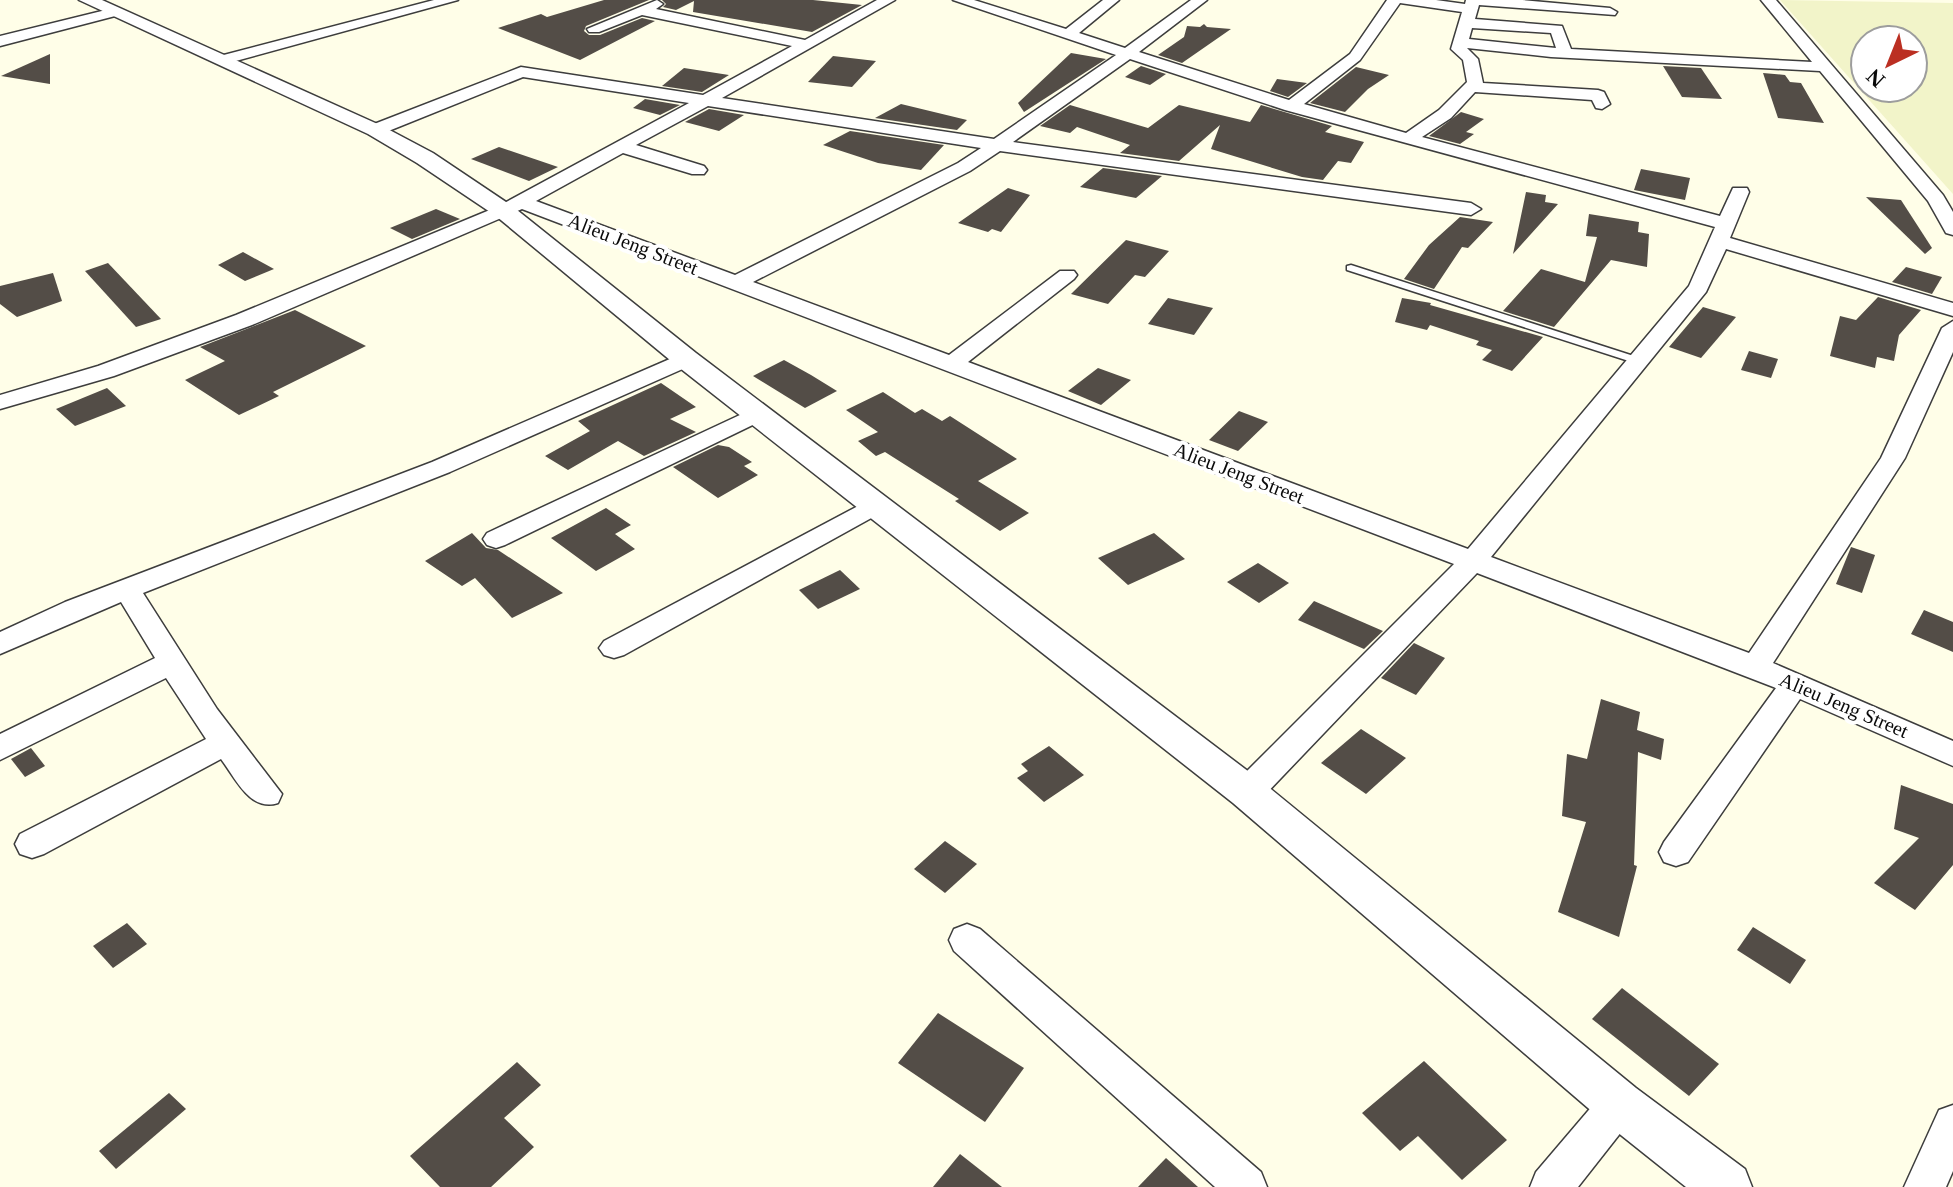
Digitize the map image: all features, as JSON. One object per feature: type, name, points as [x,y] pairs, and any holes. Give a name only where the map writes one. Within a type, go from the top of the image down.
[{"type":"street","points":[[221,60],[451,0]]},
{"type":"street","points":[[594,29],[668,0]]},
{"type":"street","points":[[0,402],[106,371],[244,320],[512,206],[888,0]]},
{"type":"street","points":[[1068,35],[1112,0]]},
{"type":"street","points":[[735,283],[964,167],[1128,54],[1200,0]]},
{"type":"street","points":[[1291,106],[1355,57],[1394,0]]},
{"type":"street","points":[[1405,0],[1469,16],[1557,29],[1565,52]]},
{"type":"street","points":[[1408,139],[1445,114],[1475,83],[1470,59],[1459,49],[1473,0],[1610,12]]},
{"type":"street","points":[[1768,0],[1936,199],[1953,229]]},
{"type":"street","points":[[972,2],[1291,106],[1724,233],[1953,310]]},
{"type":"street","points":[[0,41],[101,6],[375,130],[512,206],[686,359],[1247,792],[1619,1104],[1727,1187]]},
{"type":"street","points":[[640,10],[808,45]]},
{"type":"street","points":[[1461,43],[1824,67]]},
{"type":"street","points":[[375,130],[521,72],[997,145],[1471,209]]},
{"type":"street","points":[[1471,87],[1598,95],[1602,104]]},
{"type":"street","points":[[623,147],[698,170]]},
{"type":"street","points":[[1247,792],[1473,561],[1699,288],[1740,192]]},
{"type":"street","name":"Alieu Jeng Street","points":[[512,206],[735,283],[1755,667],[1953,754]]},
{"type":"street","points":[[952,364],[1067,275]]},
{"type":"street","points":[[1755,667],[1893,458],[1953,328]]},
{"type":"street","points":[[0,644],[127,589],[441,467],[686,359]]},
{"type":"street","points":[[496,539],[757,414]]},
{"type":"street","points":[[614,648],[875,505]]},
{"type":"street","points":[[127,589],[225,743],[266,794]]},
{"type":"street","points":[[0,748],[172,662]]},
{"type":"street","points":[[1676,852],[1795,684]]},
{"type":"street","points":[[32,844],[225,743]]},
{"type":"street","points":[[967,940],[1246,1187]]},
{"type":"street","points":[[1551,1187],[1619,1104]]},
{"type":"street","points":[[1925,1187],[1953,1124]]},
{"type":"lane","points":[[1351,268],[1639,361]]},
{"type":"green space","points":[[1780,0],[1953,3],[1953,194],[1873,104],[1929,104],[1929,24],[1849,24],[1849,77]]},
{"type":"building","points":[[604,0],[649,0],[586,26],[584,31],[589,35],[600,35],[642,18],[655,21],[580,60],[498,28],[541,14],[547,17]]},
{"type":"building","points":[[662,0],[813,0],[862,5],[812,32],[693,12],[694,1],[676,10],[663,7],[666,4]]},
{"type":"building","points":[[1204,24],[1207,27],[1231,29],[1182,63],[1158,55],[1184,37],[1187,26],[1200,27]]},
{"type":"building","points":[[1071,53],[1106,59],[1024,112],[1018,103]]},
{"type":"building","points":[[50,54],[50,84],[1,76]]},
{"type":"building","points":[[833,56],[876,61],[852,87],[808,82]]},
{"type":"building","points":[[1141,66],[1166,74],[1150,85],[1125,77]]},
{"type":"building","points":[[1663,66],[1701,68],[1722,99],[1682,97]]},
{"type":"building","points":[[1356,67],[1389,75],[1368,89],[1345,112],[1310,103]]},
{"type":"building","points":[[684,68],[729,75],[702,92],[662,86]]},
{"type":"building","points":[[1763,73],[1785,75],[1790,82],[1801,83],[1824,123],[1778,118]]},
{"type":"building","points":[[1277,79],[1307,83],[1288,97],[1270,91]]},
{"type":"building","points":[[645,99],[680,105],[660,115],[633,108]]},
{"type":"building","points":[[901,104],[967,120],[957,130],[875,118]]},
{"type":"building","points":[[1070,105],[1148,128],[1179,105],[1250,122],[1261,105],[1332,126],[1325,132],[1364,142],[1351,163],[1338,161],[1323,180],[1302,177],[1211,149],[1220,125],[1179,161],[1120,153],[1130,145],[1077,127],[1070,133],[1040,126]]},
{"type":"building","points":[[709,109],[744,115],[719,131],[685,122]]},
{"type":"building","points":[[1461,112],[1484,119],[1466,132],[1474,134],[1460,144],[1429,136]]},
{"type":"building","points":[[850,131],[944,145],[921,170],[878,163],[823,145]]},
{"type":"building","points":[[499,147],[558,167],[529,181],[471,159]]},
{"type":"building","points":[[1103,168],[1162,176],[1136,198],[1080,187]]},
{"type":"building","points":[[1641,169],[1690,178],[1685,200],[1634,190]]},
{"type":"building","points":[[1008,188],[1030,195],[1001,232],[992,229],[988,232],[958,223]]},
{"type":"building","points":[[1526,192],[1546,195],[1545,202],[1558,204],[1513,254]]},
{"type":"building","points":[[1866,197],[1901,200],[1932,248],[1925,254]]},
{"type":"building","points":[[436,209],[460,219],[412,239],[390,228]]},
{"type":"building","points":[[1589,214],[1639,222],[1638,232],[1649,234],[1647,267],[1611,260],[1554,327],[1503,311],[1541,269],[1585,282],[1597,237],[1586,236]]},
{"type":"building","points":[[1460,217],[1493,222],[1468,248],[1462,247],[1434,289],[1404,279],[1429,245]]},
{"type":"building","points":[[1126,240],[1169,251],[1145,277],[1135,275],[1108,304],[1071,294]]},
{"type":"building","points":[[243,252],[274,269],[245,281],[218,265]]},
{"type":"building","points":[[108,263],[161,319],[136,327],[85,271]]},
{"type":"building","points":[[1906,267],[1942,277],[1932,294],[1892,282]]},
{"type":"building","points":[[53,273],[62,301],[17,317],[0,304],[0,286]]},
{"type":"building","points":[[1878,297],[1921,310],[1899,335],[1894,361],[1877,357],[1875,368],[1830,356],[1840,316],[1856,320]]},
{"type":"building","points":[[1168,298],[1213,308],[1194,335],[1148,324]]},
{"type":"building","points":[[1402,298],[1431,303],[1543,337],[1512,371],[1482,360],[1492,350],[1476,345],[1479,341],[1430,325],[1427,330],[1395,322]]},
{"type":"building","points":[[1703,307],[1736,317],[1701,358],[1669,347]]},
{"type":"building","points":[[295,310],[366,346],[273,392],[279,396],[239,415],[185,380],[225,361],[200,347]]},
{"type":"building","points":[[1749,351],[1778,359],[1771,378],[1741,370]]},
{"type":"building","points":[[784,360],[837,391],[805,408],[753,376]]},
{"type":"building","points":[[1098,368],[1131,380],[1101,405],[1068,391]]},
{"type":"building","points":[[661,383],[696,407],[670,419],[696,432],[644,456],[618,441],[568,470],[545,456],[590,431],[578,421]]},
{"type":"building","points":[[107,388],[126,406],[75,426],[56,409]]},
{"type":"building","points":[[883,392],[915,413],[922,409],[942,421],[950,416],[1017,459],[978,481],[1029,513],[1000,531],[955,501],[959,499],[885,452],[876,456],[858,441],[878,432],[846,410]]},
{"type":"building","points":[[1239,411],[1268,422],[1238,451],[1209,440]]},
{"type":"building","points":[[718,445],[729,447],[752,462],[744,466],[758,475],[718,498],[673,467]]},
{"type":"building","points":[[606,508],[631,525],[615,534],[635,549],[596,571],[551,538]]},
{"type":"building","points":[[472,533],[486,548],[498,550],[563,593],[512,618],[475,578],[462,586],[425,561]]},
{"type":"building","points":[[1154,533],[1185,559],[1128,585],[1098,558]]},
{"type":"building","points":[[1851,547],[1875,555],[1862,593],[1836,584]]},
{"type":"building","points":[[1258,563],[1289,583],[1259,603],[1227,582]]},
{"type":"building","points":[[840,570],[860,589],[818,609],[799,590]]},
{"type":"building","points":[[1314,601],[1383,631],[1364,649],[1298,620]]},
{"type":"building","points":[[1924,610],[1953,622],[1953,652],[1911,634]]},
{"type":"building","points":[[1414,643],[1445,658],[1416,695],[1381,678]]},
{"type":"building","points":[[1601,699],[1640,712],[1637,730],[1664,739],[1661,760],[1638,752],[1634,865],[1637,866],[1619,937],[1558,912],[1586,822],[1562,816],[1567,754],[1587,759]]},
{"type":"building","points":[[1361,729],[1406,758],[1366,794],[1321,763]]},
{"type":"building","points":[[1049,746],[1084,775],[1044,802],[1017,778],[1028,771],[1021,764]]},
{"type":"building","points":[[31,748],[45,766],[25,777],[11,759]]},
{"type":"building","points":[[1901,785],[1953,804],[1953,865],[1915,910],[1874,883],[1919,838],[1894,829]]},
{"type":"building","points":[[945,841],[977,864],[945,893],[914,869]]},
{"type":"building","points":[[127,923],[147,944],[113,968],[93,946]]},
{"type":"building","points":[[1753,927],[1806,960],[1790,984],[1737,950]]},
{"type":"building","points":[[1622,988],[1719,1064],[1689,1096],[1592,1019]]},
{"type":"building","points":[[938,1013],[1024,1068],[985,1122],[898,1063]]},
{"type":"building","points":[[1424,1061],[1507,1140],[1462,1180],[1418,1136],[1400,1151],[1362,1113]]},
{"type":"building","points":[[517,1062],[541,1085],[504,1118],[534,1147],[491,1187],[440,1187],[410,1156]]},
{"type":"building","points":[[169,1093],[186,1109],[116,1169],[99,1151]]},
{"type":"building","points":[[960,1154],[1002,1187],[933,1187]]},
{"type":"building","points":[[1166,1158],[1198,1187],[1138,1187]]}]
